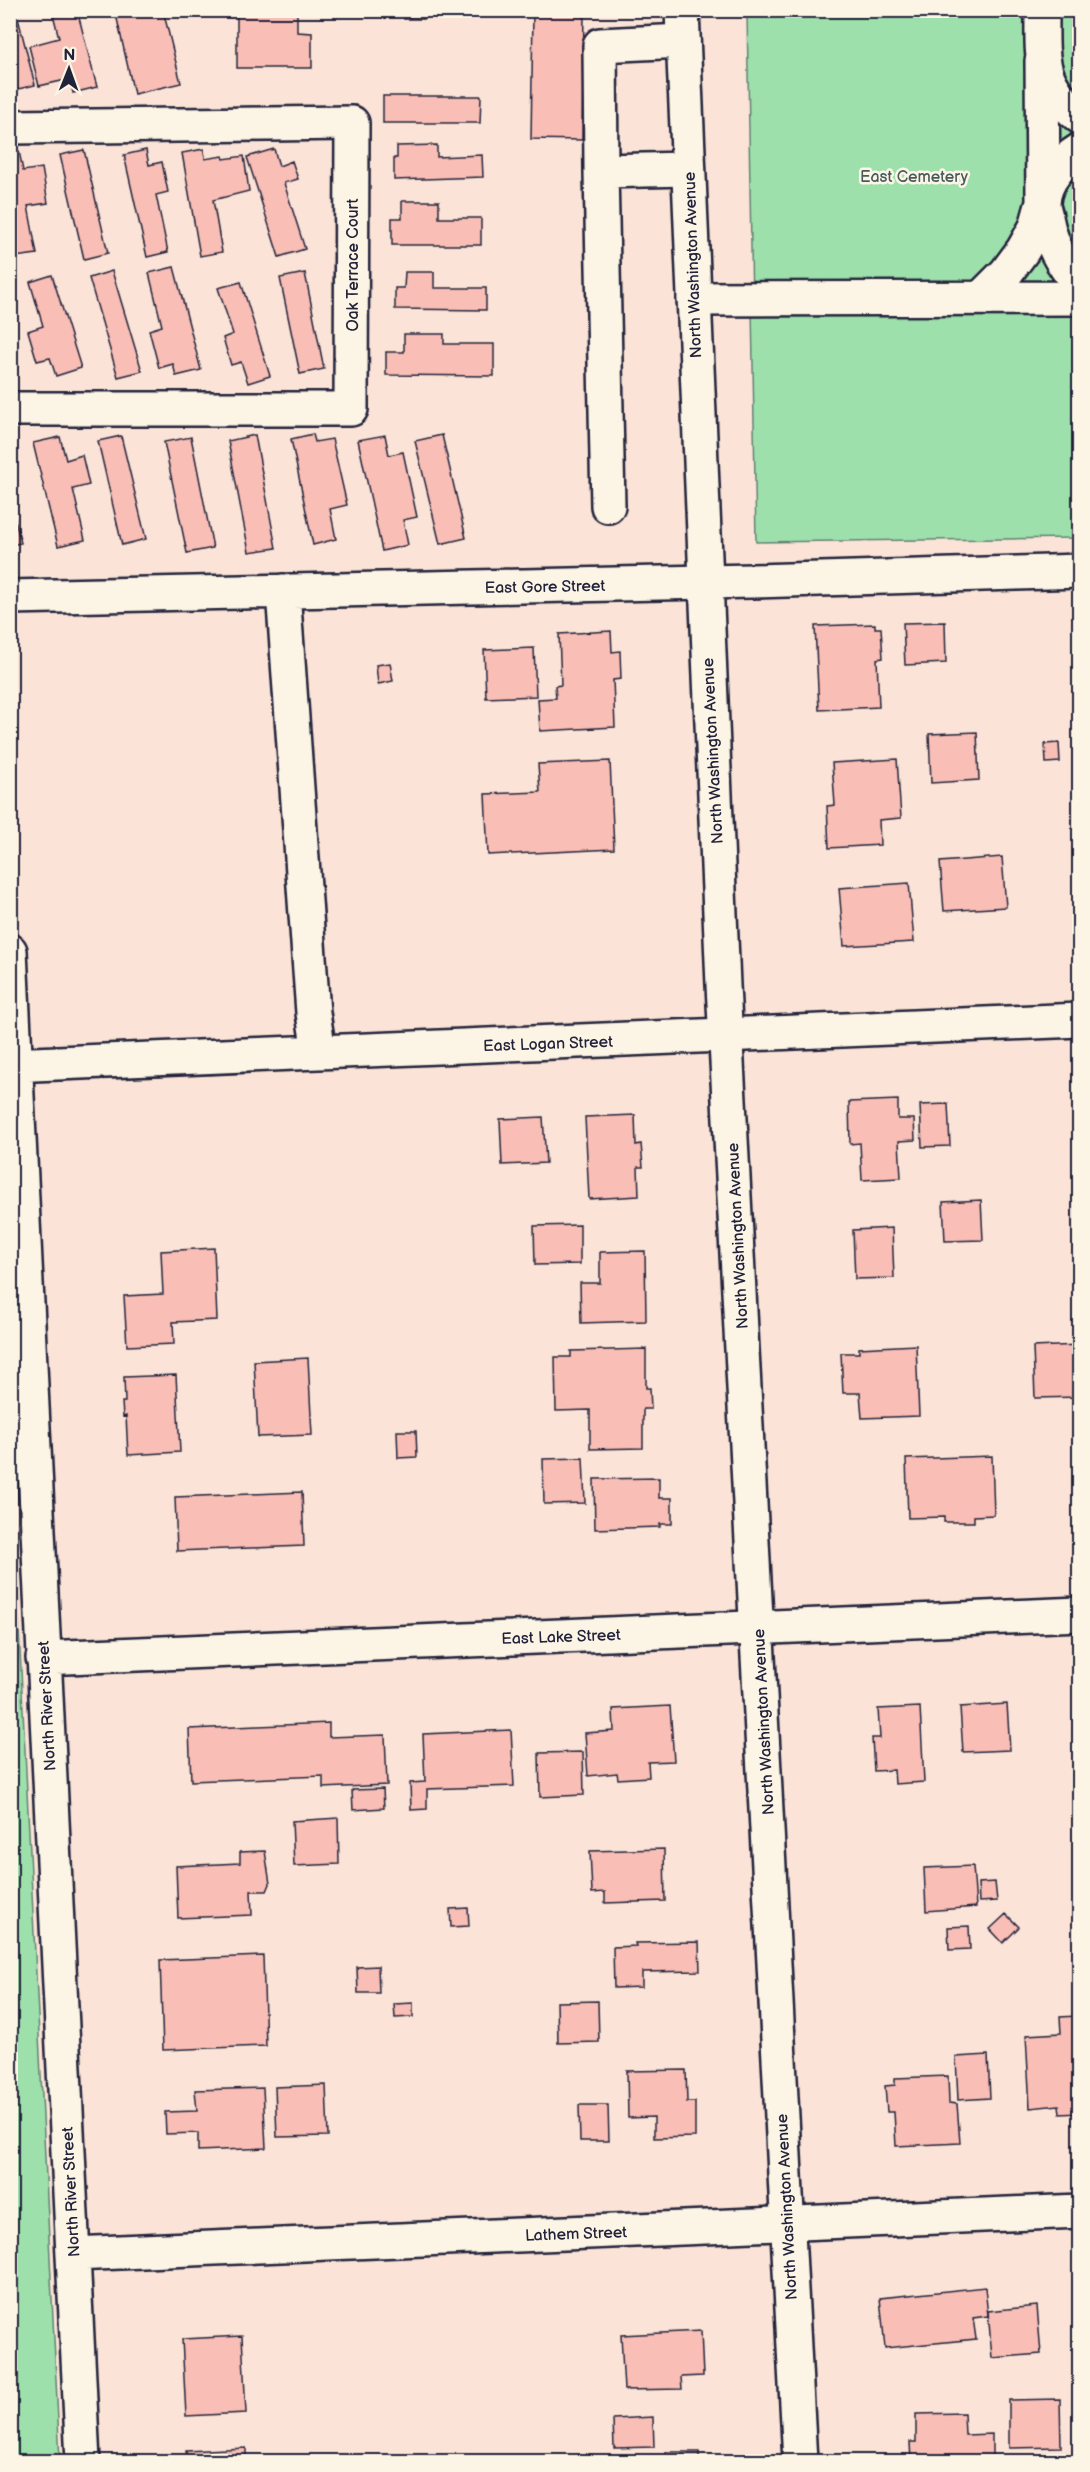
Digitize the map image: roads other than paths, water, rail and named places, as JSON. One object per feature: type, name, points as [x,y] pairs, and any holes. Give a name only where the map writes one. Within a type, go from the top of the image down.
[{"type":"street","points":[[1042,10],[1043,202],[1049,232],[1057,255],[1080,283]]},
{"type":"street","points":[[608,506],[600,45],[683,26]]},
{"type":"street","name":"North Washington Avenue","points":[[683,26],[726,1036],[800,2462]]},
{"type":"street","points":[[1042,61],[1050,85],[1064,104],[1080,117]]},
{"type":"street","name":"Oak Terrace Court","points":[[10,127],[352,123],[351,409],[10,410]]},
{"type":"street","points":[[981,298],[1006,273],[1023,250],[1036,227],[1052,175],[1065,159],[1080,150]]},
{"type":"street","points":[[601,171],[688,169]]},
{"type":"street","points":[[694,299],[1080,298]]},
{"type":"street","name":"East Gore Street","points":[[10,597],[705,582],[1080,571]]},
{"type":"street","points":[[283,591],[313,1013],[319,1052]]},
{"type":"street","name":"North River Street","points":[[10,951],[83,2462]]},
{"type":"street","name":"East Logan Street","points":[[14,1065],[1080,1020]]},
{"type":"street","name":"East Lake Street","points":[[43,1658],[1080,1614]]},
{"type":"street","name":"Lathem Street","points":[[73,2254],[1080,2211]]},
{"type":"park label","name":"East Cemetery","points":[[914,176]]}]
